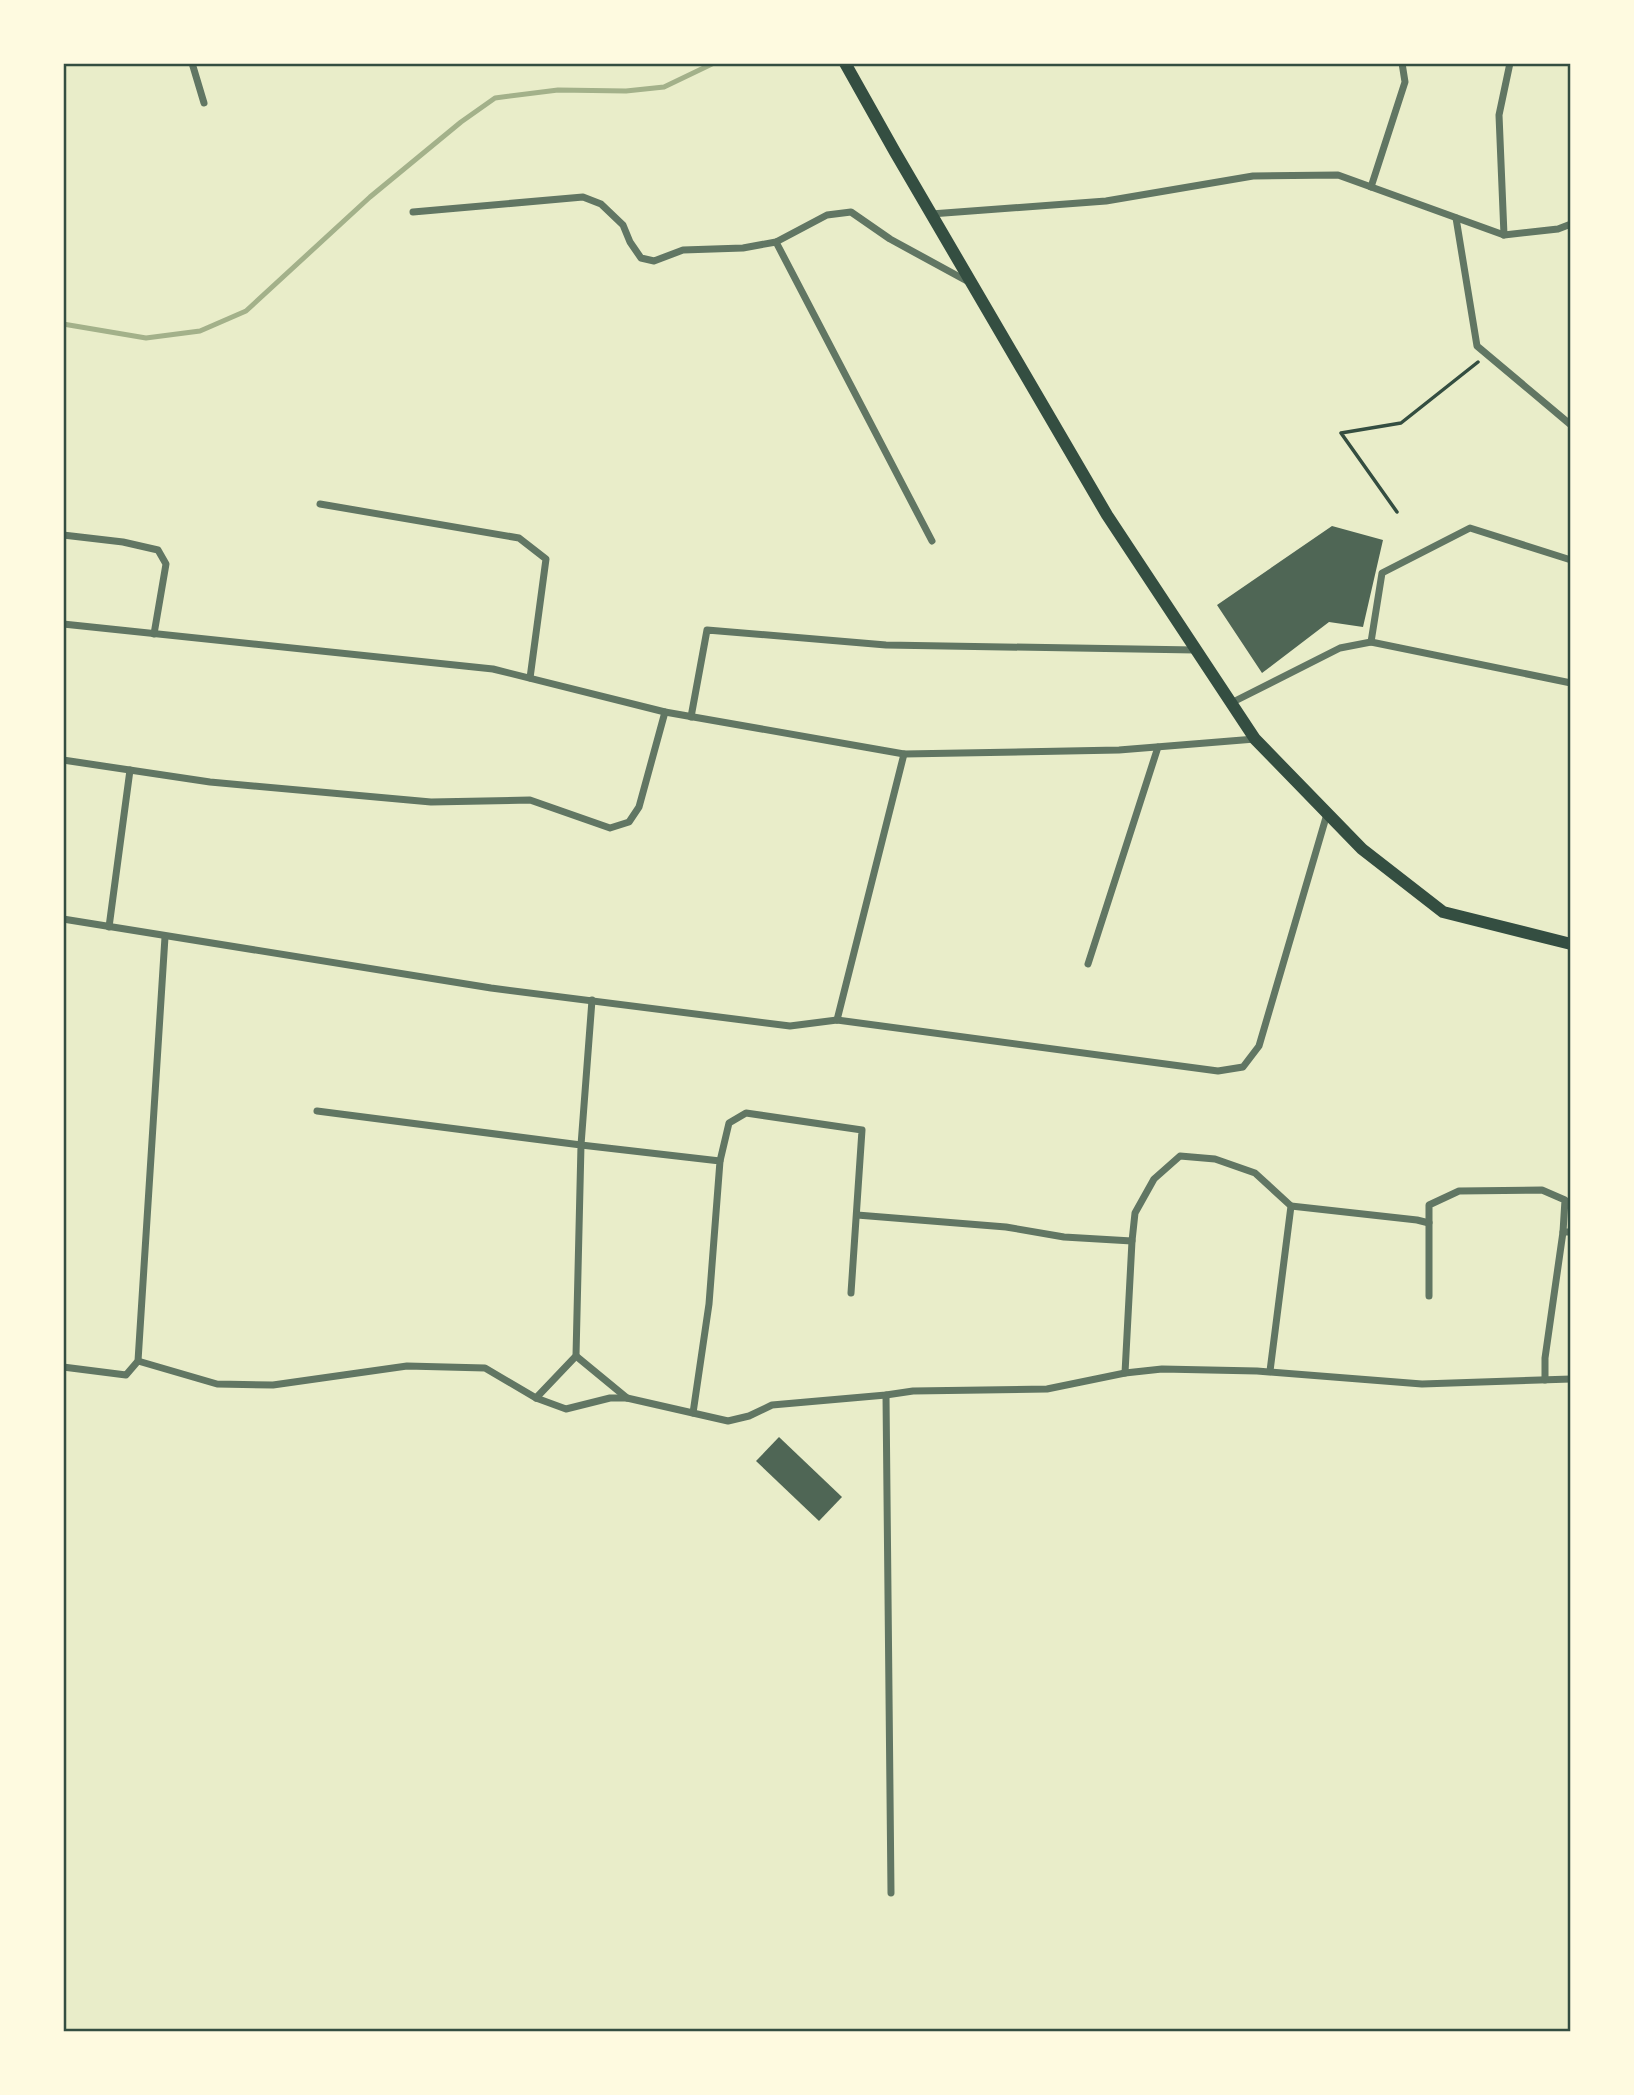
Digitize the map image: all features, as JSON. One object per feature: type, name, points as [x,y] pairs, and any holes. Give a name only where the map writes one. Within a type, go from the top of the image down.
[{"type":"main road","points":[[845,63],[1107,515],[1255,739],[1362,849],[1443,912],[1571,944]]},
{"type":"street","points":[[192,63],[204,103]]},
{"type":"street","points":[[1371,187],[1405,82],[1402,63]]},
{"type":"street","points":[[1504,235],[1499,115],[1510,63]]},
{"type":"street","points":[[931,215],[1106,201],[1253,176],[1338,175],[1504,235],[1571,225]]},
{"type":"street","points":[[413,212],[583,197],[601,204],[623,225],[641,258],[654,261],[683,250],[743,248],[776,242],[827,215],[851,212],[890,239],[971,283]]},
{"type":"street","points":[[1456,218],[1478,346],[1571,425]]},
{"type":"street","points":[[776,242],[932,541]]},
{"type":"street","points":[[320,504],[519,538],[547,559],[530,678]]},
{"type":"street","points":[[1371,642],[1382,573],[1470,528],[1571,560]]},
{"type":"street","points":[[63,535],[123,542],[158,550],[166,564],[153,634]]},
{"type":"street","points":[[63,624],[493,669],[665,712],[904,754],[1119,750],[1255,739]]},
{"type":"street","points":[[691,717],[707,630],[886,645],[1196,650]]},
{"type":"street","points":[[1231,703],[1340,648],[1371,642],[1571,684]]},
{"type":"street","points":[[63,760],[210,782],[431,802],[530,800],[610,828],[629,822],[639,807],[665,712]]},
{"type":"street","points":[[1088,964],[1158,747]]},
{"type":"street","points":[[837,1020],[904,754]]},
{"type":"street","points":[[109,927],[130,770]]},
{"type":"street","points":[[63,919],[491,988],[790,1026],[837,1020],[1218,1071],[1243,1067],[1259,1046],[1327,813]]},
{"type":"street","points":[[63,1367],[126,1375],[138,1361],[164,937]]},
{"type":"street","points":[[536,1398],[576,1356],[581,1145],[592,1000]]},
{"type":"street","points":[[317,1111],[720,1161]]},
{"type":"street","points":[[693,1413],[709,1304],[720,1161],[729,1123],[746,1113],[862,1130],[851,1293]]},
{"type":"street","points":[[1125,1373],[1135,1213],[1154,1179],[1180,1156],[1215,1158],[1255,1173],[1291,1206],[1429,1223]]},
{"type":"street","points":[[1429,1296],[1429,1205],[1459,1191],[1542,1190],[1565,1200],[1567,1232],[1545,1358],[1545,1380]]},
{"type":"street","points":[[1270,1371],[1291,1206]]},
{"type":"street","points":[[856,1215],[1006,1227],[1064,1237],[1132,1241]]},
{"type":"street","points":[[576,1356],[627,1398]]},
{"type":"street","points":[[138,1361],[217,1384],[273,1385],[407,1366],[485,1368],[536,1398],[566,1409],[610,1398],[627,1398],[728,1421],[749,1416],[772,1405],[913,1391],[1047,1389],[1125,1373],[1162,1369],[1270,1371],[1422,1384],[1571,1379]]},
{"type":"street","points":[[886,1395],[891,1893]]},
{"type":"path","points":[[1397,512],[1341,433],[1401,423],[1488,355]]},
{"type":"building","points":[[1332,526],[1383,540],[1363,627],[1329,622],[1262,673],[1217,605]]},
{"type":"building","points":[[779,1437],[842,1497],[819,1521],[756,1461]]},
{"type":"waterway","points":[[63,324],[146,338],[200,331],[246,311],[370,197],[461,122],[495,98],[558,90],[626,91],[664,87],[714,63]]}]
